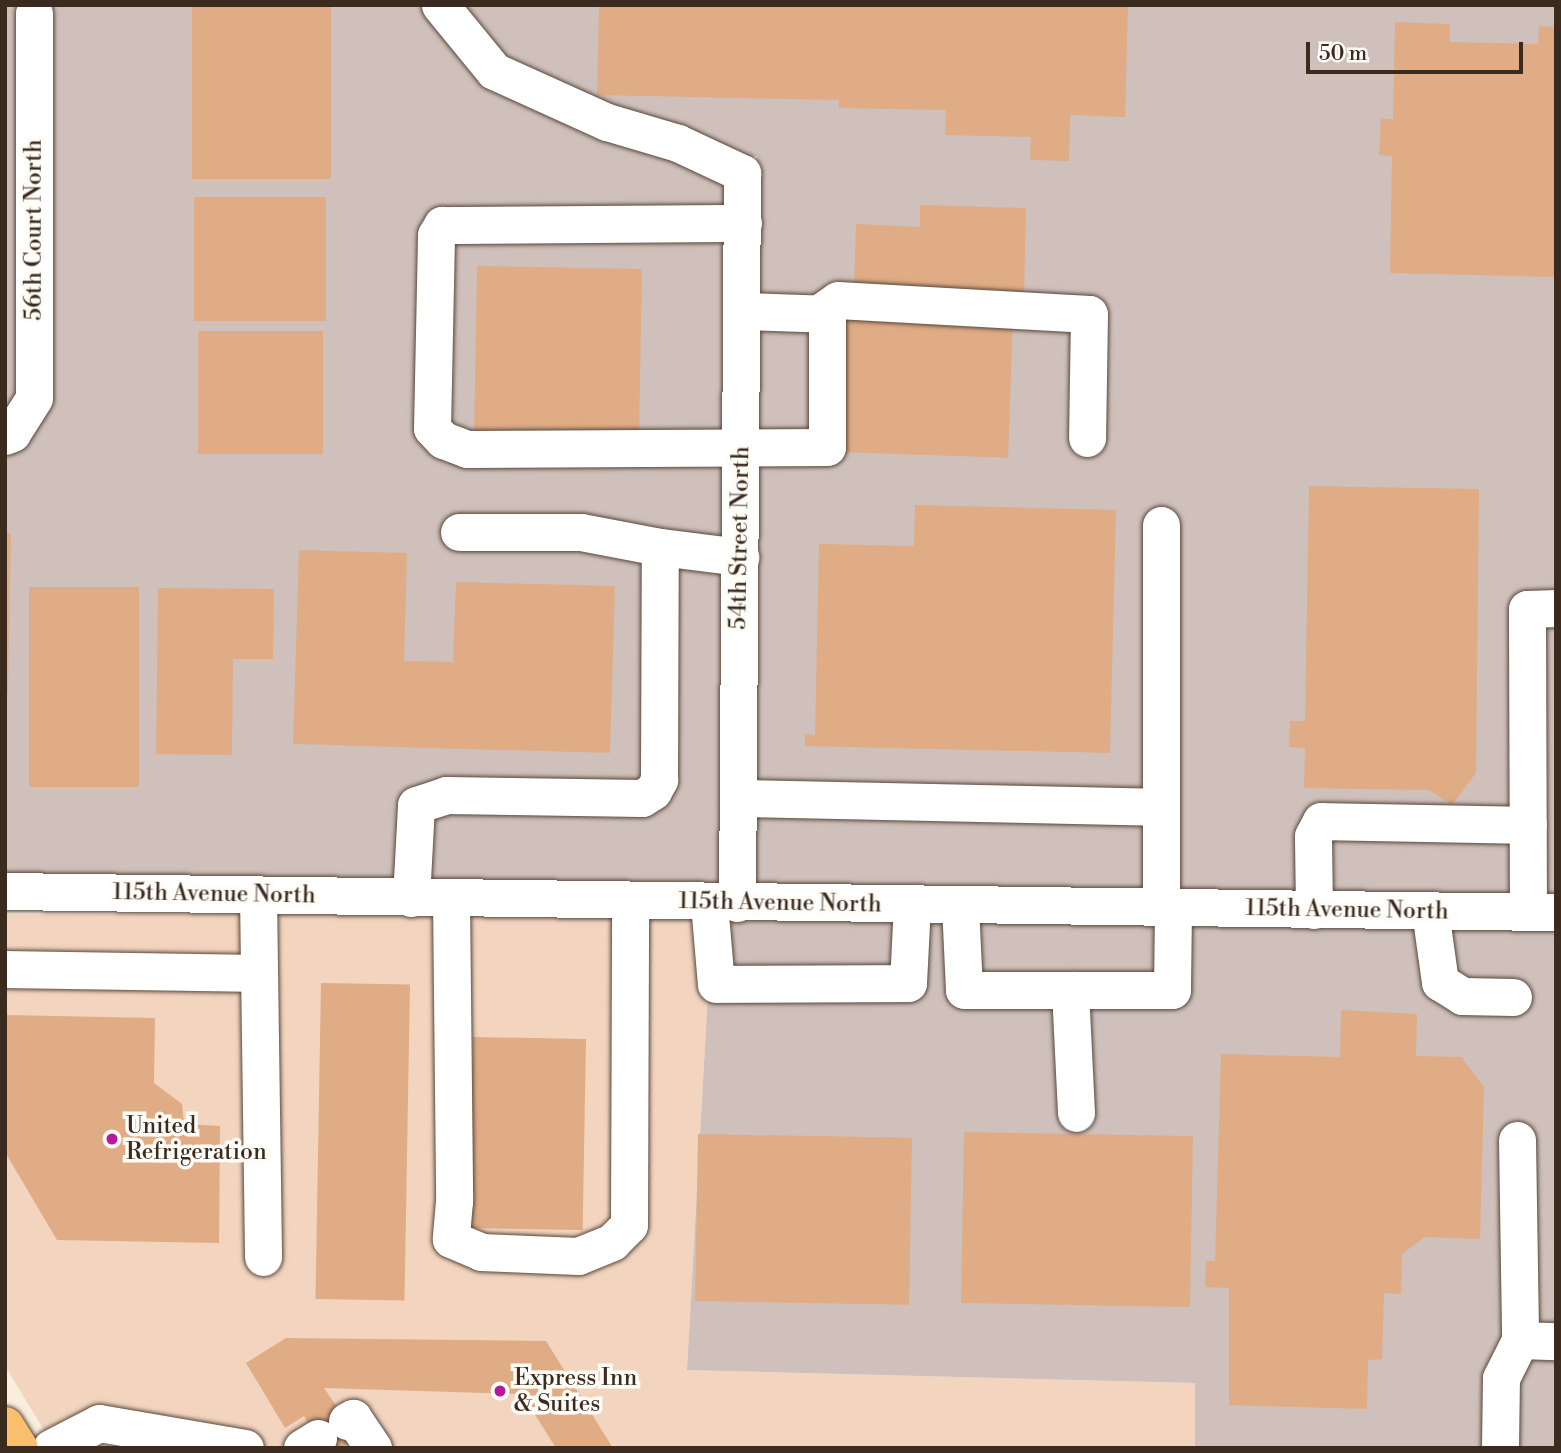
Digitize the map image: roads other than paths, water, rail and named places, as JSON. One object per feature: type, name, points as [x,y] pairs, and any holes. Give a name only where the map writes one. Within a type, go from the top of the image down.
[{"type":"main road","points":[[5,1426],[19,1448]]},
{"type":"street","name":"54th Street North","points":[[440,5],[495,71],[607,122],[678,143],[742,173],[738,798],[723,903],[716,984],[908,983],[912,905]]},
{"type":"street","name":"56th Court North","points":[[5,436],[12,433],[34,398],[20,229],[20,142],[25,30]]},
{"type":"street","points":[[742,311],[827,314],[827,447],[467,449],[443,440],[432,428],[436,234],[442,225],[743,222]]},
{"type":"street","points":[[818,314],[838,300],[1090,314],[1087,438]]},
{"type":"street","points":[[960,905],[964,990],[1172,990],[1161,807],[1161,525]]},
{"type":"street","points":[[459,532],[581,532],[660,547],[740,557]]},
{"type":"street","points":[[411,898],[416,805],[446,795],[642,798],[653,791],[659,780],[660,547]]},
{"type":"street","points":[[1542,912],[1528,825],[1527,609],[1556,608]]},
{"type":"street","points":[[738,798],[1161,807]]},
{"type":"street","points":[[1314,910],[1313,836],[1321,821],[1528,825]]},
{"type":"street","name":"115th Avenue North","points":[[5,891],[723,903],[1542,912]]},
{"type":"street","points":[[258,895],[263,1257]]},
{"type":"street","points":[[451,898],[454,1200],[450,1239],[481,1252],[578,1256],[612,1242],[629,1225],[630,901]]},
{"type":"street","points":[[1430,911],[1440,982],[1462,996],[1513,997]]},
{"type":"street","points":[[5,969],[259,973]]},
{"type":"street","points":[[1070,990],[1076,1112]]},
{"type":"street","points":[[1500,1448],[1501,1378],[1538,1340],[1517,1140]]},
{"type":"street","points":[[323,1436],[353,1418],[373,1448]]},
{"type":"street","points":[[51,1448],[99,1423],[128,1438],[244,1448]]},
{"type":"place","name":"United Refrigeration","points":[[112,1139]]},
{"type":"place","name":"Express Inn & Suites","points":[[500,1391]]}]
